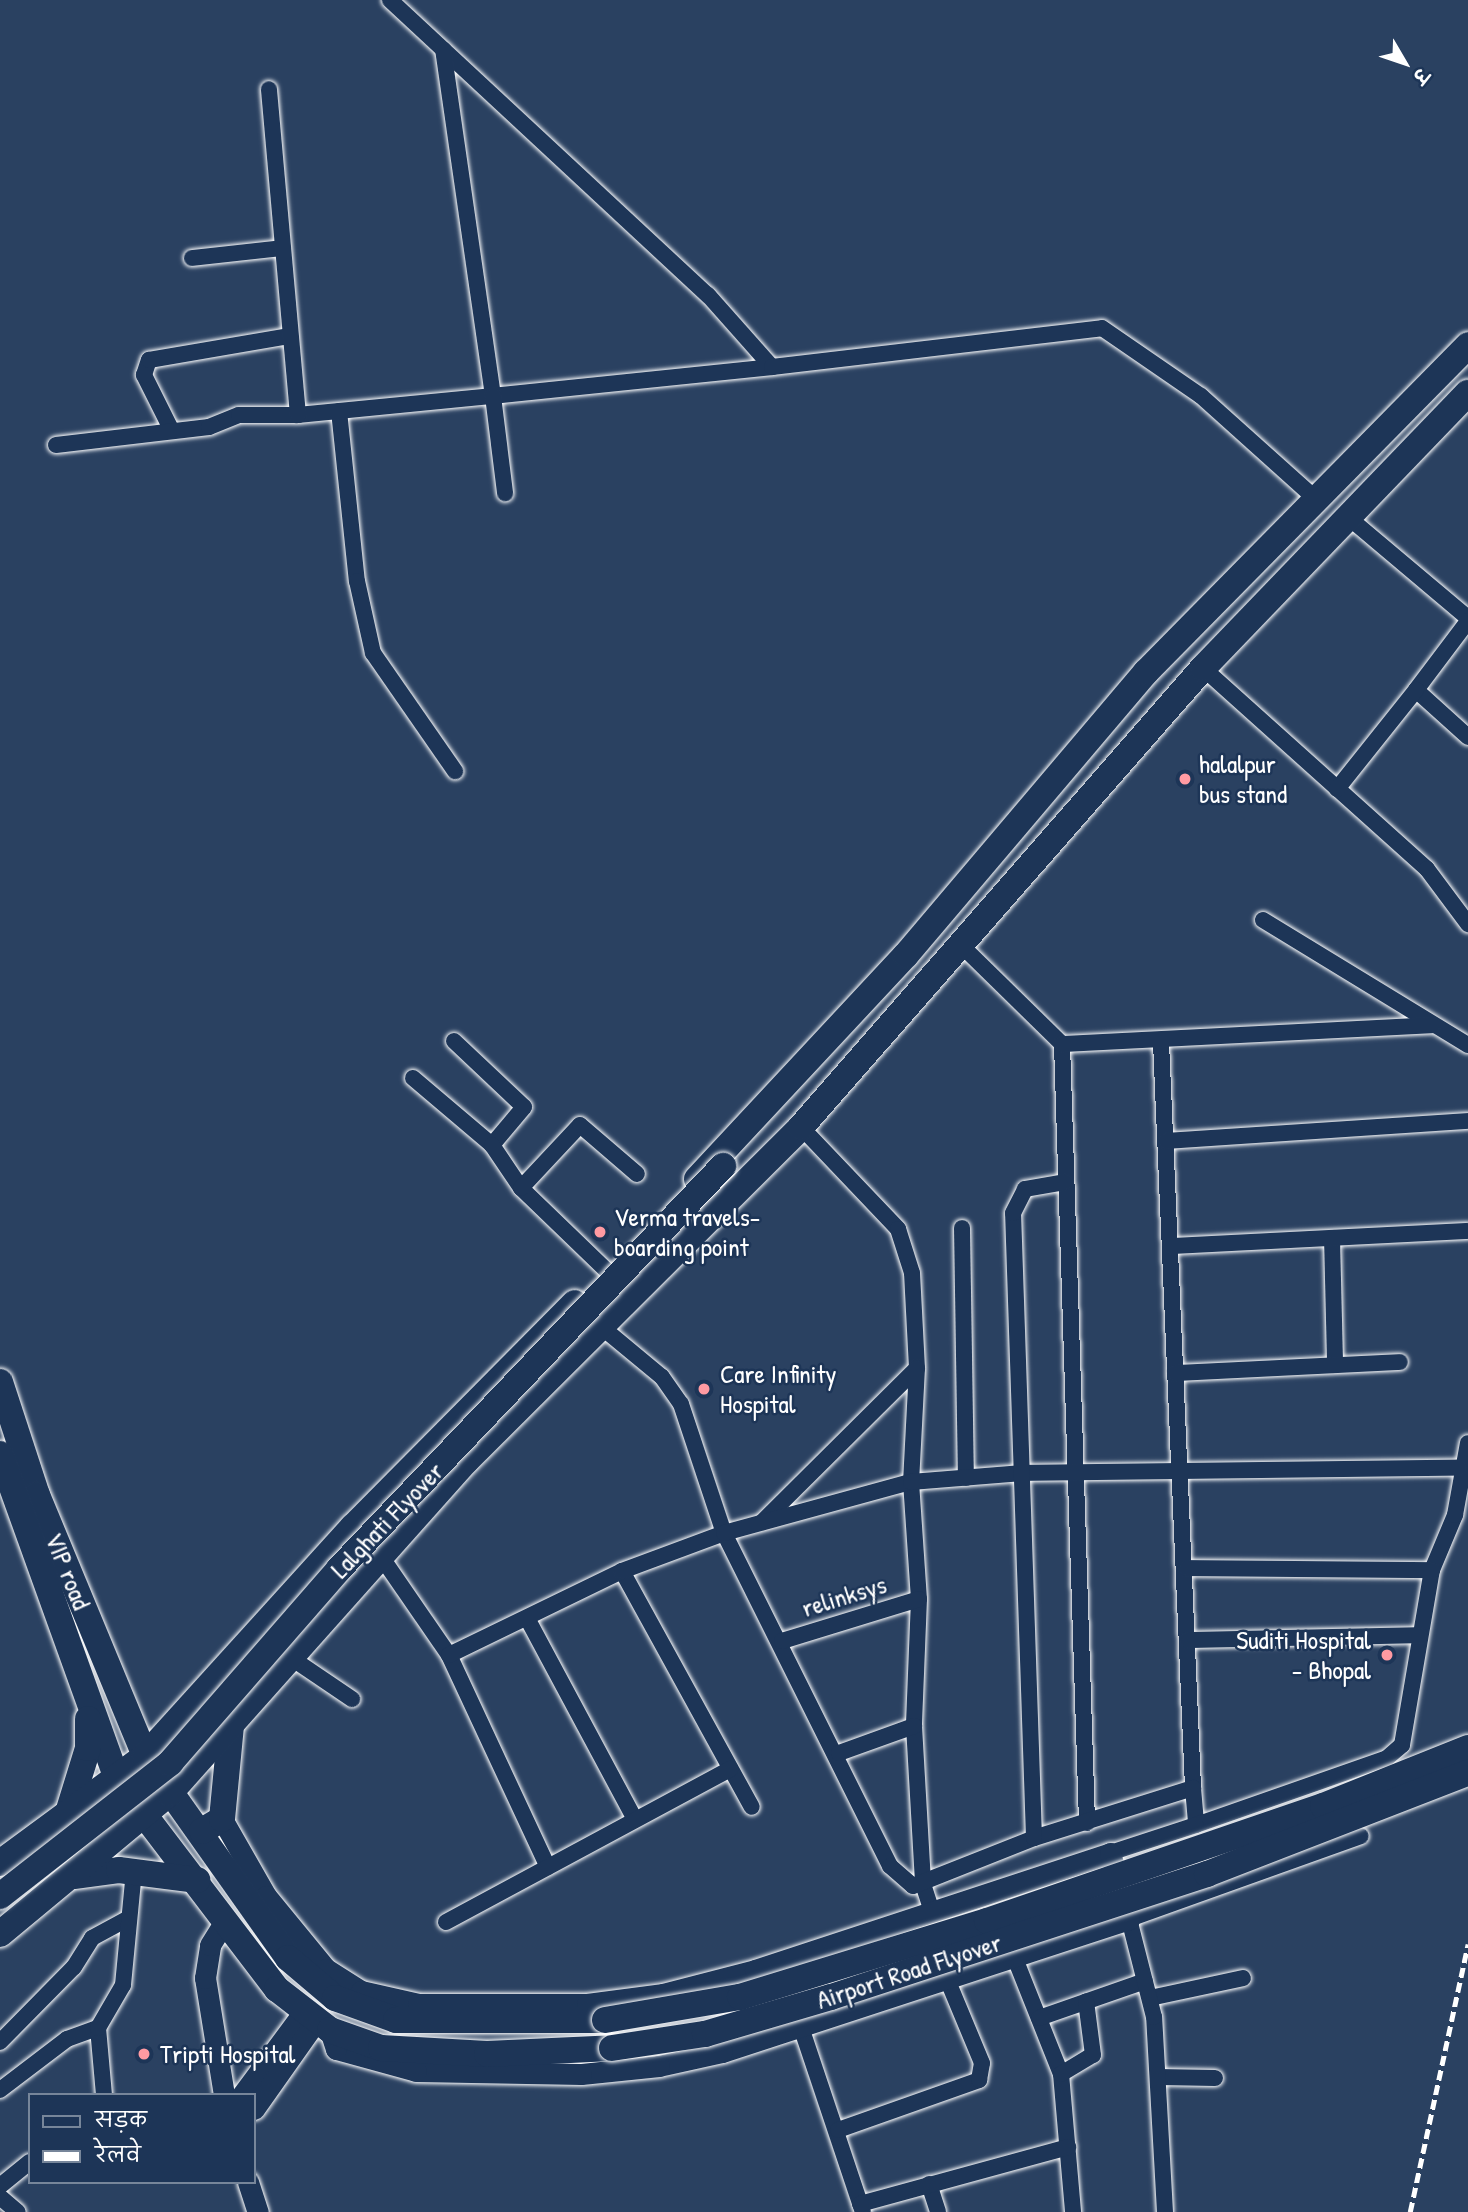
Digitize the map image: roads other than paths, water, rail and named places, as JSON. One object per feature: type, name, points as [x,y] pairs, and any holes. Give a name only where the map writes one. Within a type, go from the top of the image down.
[{"type":"main road","points":[[0,1863],[145,1756],[221,1676],[353,1527],[752,1123],[906,955],[1146,672],[1468,345]]},
{"type":"main road","points":[[0,1934],[74,1876],[170,1793],[380,1555],[800,1127],[963,947],[1203,668],[1468,393]]},
{"type":"main road","name":"Lalghati Flyover","points":[[0,1896],[170,1763],[339,1569],[723,1166],[752,1123]]},
{"type":"main road","name":"VIP road","points":[[0,1382],[100,1652],[145,1756],[170,1793],[212,1825]]},
{"type":"main road","name":"VIP road","points":[[0,1454],[88,1711],[117,1779],[142,1815],[197,1880],[266,1978],[316,2021]]},
{"type":"main road","points":[[100,1652],[127,1707],[145,1717],[164,1716],[221,1676]]},
{"type":"main road","points":[[67,1816],[88,1748],[88,1711]]},
{"type":"main road","points":[[212,1825],[232,1725]]},
{"type":"main road","name":"Airport Road Flyover","points":[[212,1825],[288,1958],[356,2009],[427,2024],[593,2016],[717,2003],[962,1929],[1311,1811],[1468,1748]]},
{"type":"main road","name":"Airport Road Flyover","points":[[316,2021],[382,2048],[422,2053],[612,2049],[705,2034],[820,2000],[1231,1866],[1468,1773]]},
{"type":"main road","points":[[74,1876],[134,1871],[197,1880]]},
{"type":"street","points":[[390,0],[708,295],[772,367]]},
{"type":"street","points":[[443,50],[505,493]]},
{"type":"street","points":[[269,89],[298,415]]},
{"type":"street","points":[[192,258],[282,248]]},
{"type":"street","points":[[56,445],[172,431],[239,415],[298,415],[493,396],[772,367],[1102,328],[1201,396],[1317,500]]},
{"type":"street","points":[[172,431],[142,366],[290,337]]},
{"type":"street","points":[[339,411],[357,581],[373,653],[455,771]]},
{"type":"street","points":[[1337,789],[1416,690],[1468,619],[1348,517]]},
{"type":"street","points":[[1203,668],[1427,869],[1468,924]]},
{"type":"street","points":[[1416,690],[1468,737]]},
{"type":"street","points":[[1263,920],[1468,1045]]},
{"type":"street","points":[[963,947],[1062,1044],[1087,1823]]},
{"type":"street","points":[[1062,1044],[1161,1042],[1433,1025]]},
{"type":"street","points":[[454,1041],[524,1107],[492,1145]]},
{"type":"street","points":[[1161,1042],[1175,1373],[1183,1470],[1187,1640],[1196,1825]]},
{"type":"street","points":[[413,1078],[492,1145],[521,1188],[607,1271]]},
{"type":"street","points":[[1166,1141],[1468,1121]]},
{"type":"street","points":[[521,1188],[580,1125],[637,1174]]},
{"type":"street","points":[[800,1127],[882,1210],[907,1247],[917,1368],[911,1482],[919,1599],[914,1726],[923,1884],[932,1912]]},
{"type":"street","points":[[1034,1838],[1013,1213],[1025,1189],[1065,1182]]},
{"type":"street","points":[[962,1228],[966,1478]]},
{"type":"street","points":[[1171,1246],[1468,1231]]},
{"type":"street","points":[[1332,1238],[1335,1365]]},
{"type":"street","points":[[604,1329],[674,1393],[724,1533],[839,1753],[890,1866],[913,1886],[1034,1838],[1193,1788]]},
{"type":"street","points":[[1175,1373],[1401,1362]]},
{"type":"street","points":[[762,1522],[917,1368]]},
{"type":"street","points":[[593,2016],[706,1984],[932,1912],[1196,1825],[1387,1758],[1402,1745],[1432,1570],[1455,1515],[1459,1468],[1468,1443]]},
{"type":"street","points":[[449,1655],[622,1571],[724,1533],[911,1482],[1023,1472],[1459,1468]]},
{"type":"street","points":[[380,1555],[449,1655],[548,1867]]},
{"type":"street","points":[[1186,1568],[1432,1570]]},
{"type":"street","points":[[622,1571],[751,1807]]},
{"type":"street","name":"relinksys","points":[[782,1640],[919,1599]]},
{"type":"street","points":[[527,1618],[635,1819]]},
{"type":"street","points":[[1187,1640],[1419,1635]]},
{"type":"street","points":[[290,1657],[352,1699]]},
{"type":"street","points":[[839,1753],[914,1726]]},
{"type":"street","points":[[446,1922],[730,1769]]},
{"type":"street","points":[[316,2021],[336,2049],[383,2066],[486,2075],[659,2066],[801,2027],[1129,1919],[1361,1836]]},
{"type":"street","points":[[1110,1853],[1150,1998],[1159,2077],[1165,2212]]},
{"type":"street","points":[[104,2093],[99,2028],[123,1985],[134,1871]]},
{"type":"street","points":[[0,2042],[74,1967],[92,1938],[129,1918]]},
{"type":"street","points":[[224,2093],[205,1978],[210,1945],[225,1921]]},
{"type":"street","points":[[1014,1956],[1061,2074],[1073,2212]]},
{"type":"street","points":[[838,2130],[979,2080],[982,2063],[947,1979]]},
{"type":"street","points":[[1150,1998],[1243,1979]]},
{"type":"street","points":[[1039,2018],[1145,1981]]},
{"type":"street","points":[[1061,2074],[1093,2055],[1086,2001]]},
{"type":"street","points":[[244,2093],[316,2021]]},
{"type":"street","points":[[256,2106],[316,2021]]},
{"type":"street","points":[[801,2027],[838,2130],[862,2208],[929,2184],[1068,2147]]},
{"type":"street","points":[[0,2090],[67,2039],[99,2028]]},
{"type":"street","points":[[1159,2077],[1215,2078]]},
{"type":"street","points":[[0,2186],[28,2164]]},
{"type":"street","points":[[249,2184],[257,2212]]},
{"type":"street","points":[[929,2184],[938,2212]]},
{"type":"street","points":[[0,2197],[18,2212]]},
{"type":"railway","points":[[1410,2212],[1468,1944]]},
{"type":"place","name":"halalpur bus stand","points":[[1185,779]]},
{"type":"place","name":"Verma travels- boarding point","points":[[600,1232]]},
{"type":"place","name":"Care Infinity Hospital","points":[[704,1389]]},
{"type":"place","name":"Suditi Hospital - Bhopal","points":[[1387,1655]]},
{"type":"place","name":"Tripti Hospital","points":[[144,2054]]}]
